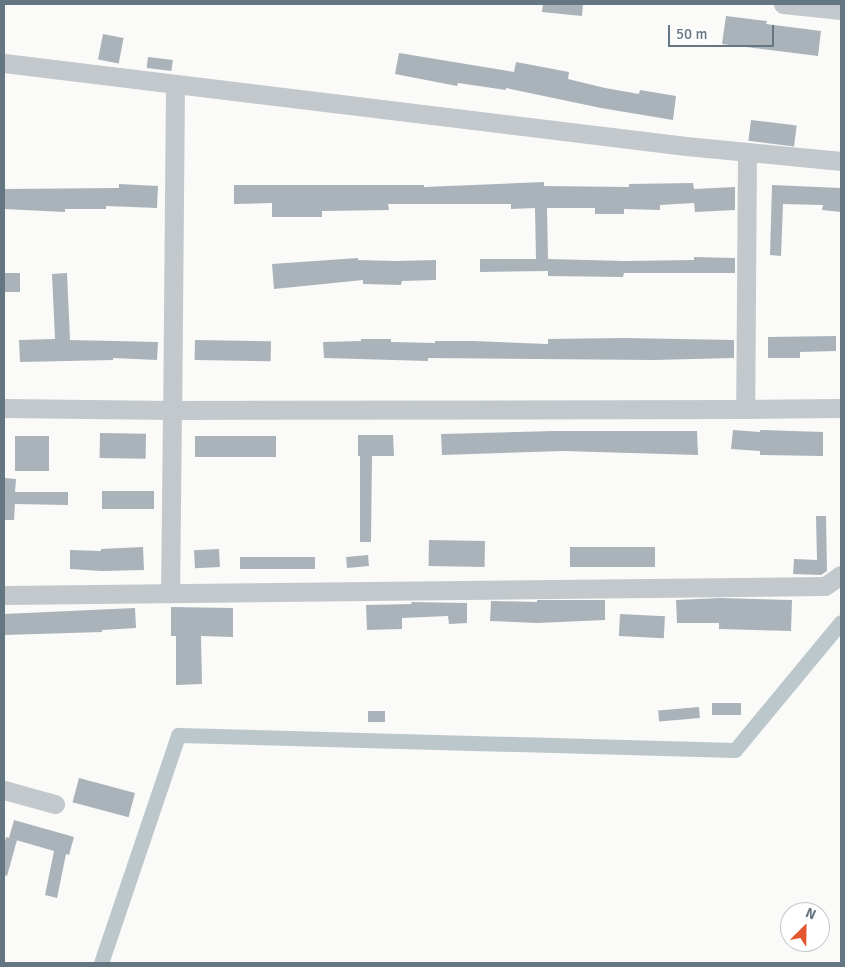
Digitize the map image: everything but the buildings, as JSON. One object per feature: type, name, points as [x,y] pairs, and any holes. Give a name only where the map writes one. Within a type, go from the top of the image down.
[{"type":"street","points":[[783,4],[841,10]]},
{"type":"street","points":[[4,63],[175,85],[747,152],[841,161]]},
{"type":"street","points":[[170,593],[175,85]]},
{"type":"street","points":[[745,409],[747,152]]},
{"type":"street","points":[[4,408],[172,410],[841,408]]},
{"type":"street","points":[[4,595],[825,586],[841,575]]},
{"type":"street","points":[[4,790],[55,804]]},
{"type":"waterway","points":[[101,963],[178,735],[735,750],[841,622]]}]
